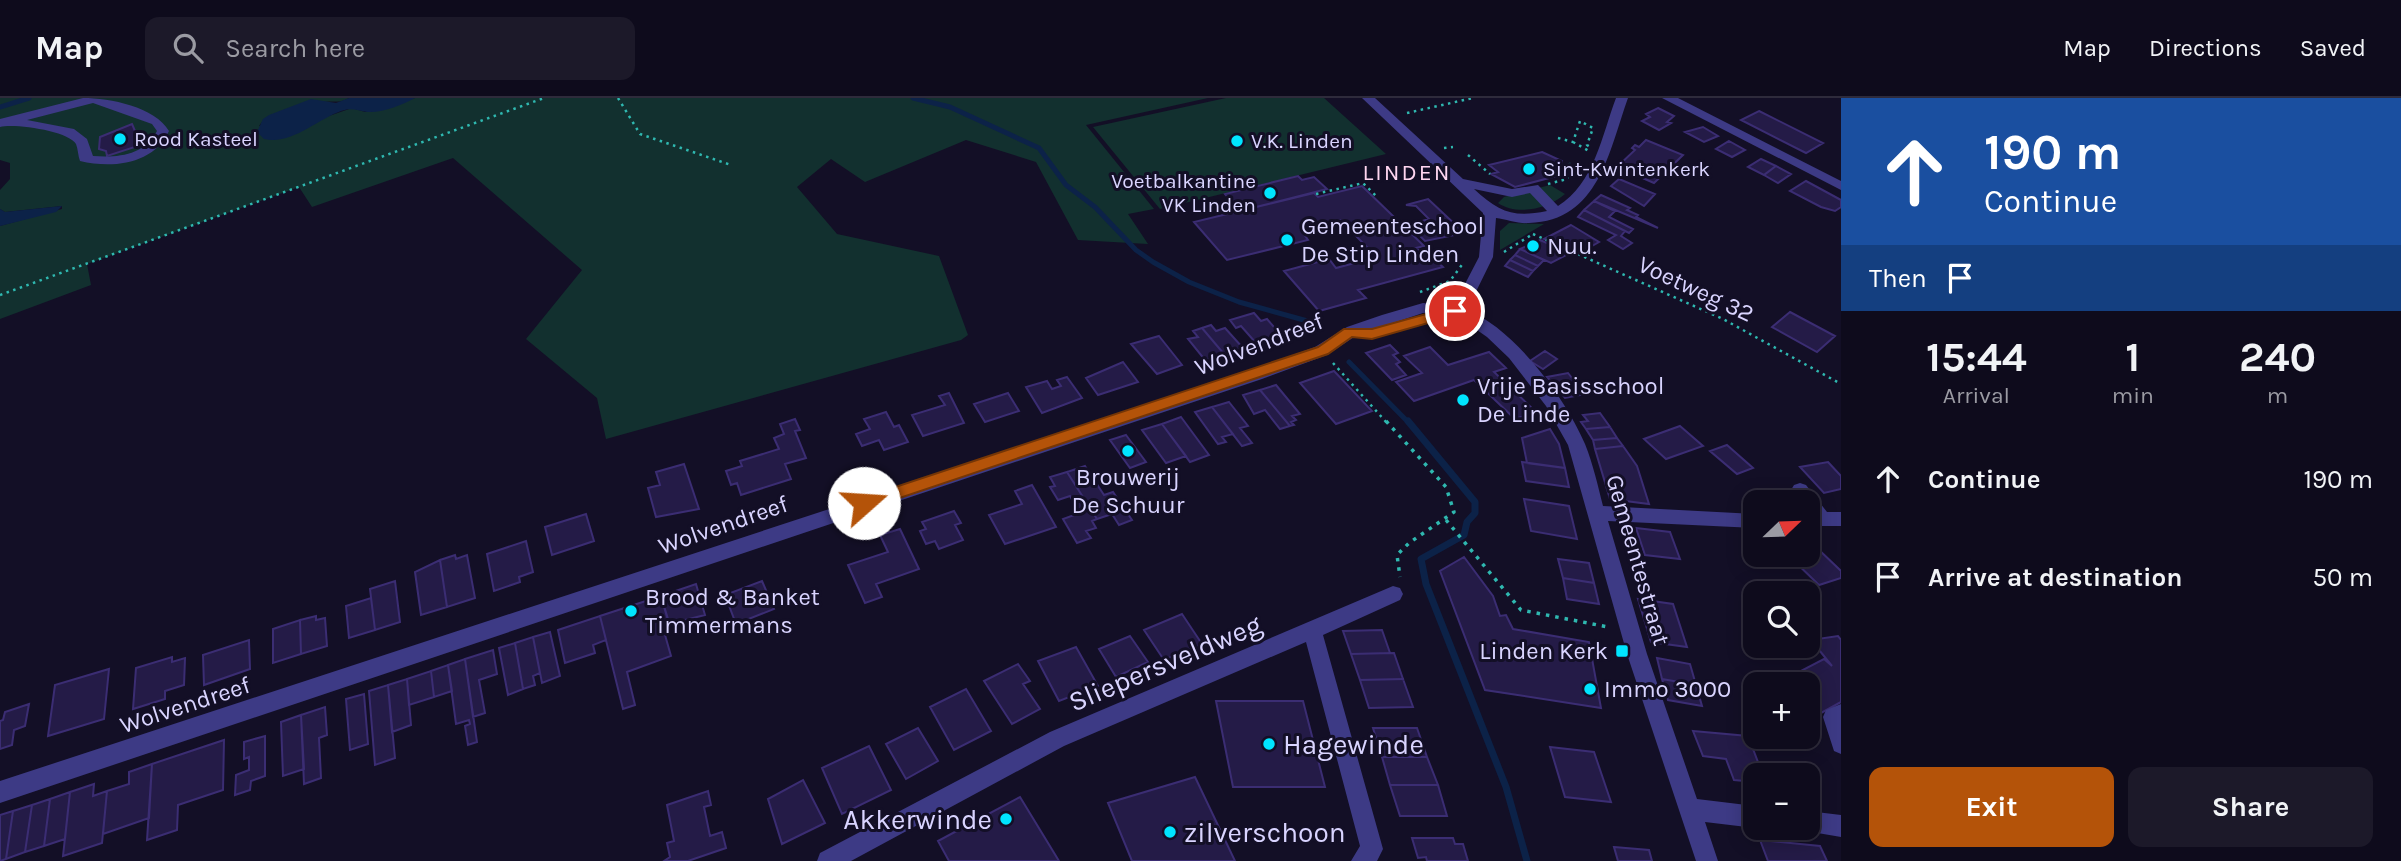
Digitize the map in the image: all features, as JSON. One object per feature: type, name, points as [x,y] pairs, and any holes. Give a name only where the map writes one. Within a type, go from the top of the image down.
[{"type":"street","points":[[1368,98],[1490,212],[1517,219],[1541,218],[1557,213],[1575,202],[1592,182],[1622,98]]},
{"type":"street","points":[[1668,98],[1841,186]]},
{"type":"street","points":[[94,99],[158,121],[163,131],[156,145],[138,154],[95,161],[85,158],[82,142],[69,132],[37,123],[6,122],[94,99]]},
{"type":"street","points":[[1462,183],[1512,193],[1533,188],[1557,213]]},
{"type":"street","points":[[1458,309],[1486,257],[1490,212]]},
{"type":"street","name":"Wolvendreef","points":[[0,792],[1323,350],[1349,332],[1372,334],[1458,309]]},
{"type":"street","name":"Gemeentestraat","points":[[1458,309],[1482,324],[1505,345],[1555,403],[1577,445],[1631,632],[1707,861]]},
{"type":"street","points":[[1597,513],[1743,520]]},
{"type":"street","name":"Sliepersveldweg","points":[[828,861],[1058,739],[1247,657],[1313,632],[1393,594]]},
{"type":"street","points":[[1313,632],[1372,849],[1362,861]]},
{"type":"street","points":[[1841,714],[1833,717],[1841,744]]},
{"type":"street","points":[[1688,808],[1743,815]]},
{"type":"street","points":[[1820,823],[1841,826]]},
{"type":"path","points":[[0,295],[544,98]]},
{"type":"path","points":[[618,98],[640,134],[730,165]]},
{"type":"path","points":[[1414,122],[1404,113],[1473,98]]},
{"type":"path","points":[[1558,138],[1573,142],[1580,121],[1588,124],[1587,127],[1593,128],[1587,145],[1601,156]]},
{"type":"path","points":[[1435,140],[1445,149],[1453,147]]},
{"type":"path","points":[[1533,188],[1567,179],[1571,173],[1569,163]]},
{"type":"path","points":[[1316,194],[1363,184],[1377,197]]},
{"type":"path","name":"Voetweg 32","points":[[1486,257],[1498,256],[1533,234],[1723,319],[1841,384]]},
{"type":"path","points":[[1416,293],[1450,281],[1468,256]]},
{"type":"path","points":[[1323,350],[1446,487],[1454,512],[1407,543],[1397,555],[1401,584],[1393,594]]},
{"type":"path","points":[[1446,519],[1521,610],[1631,632]]},
{"type":"green space","points":[[0,98],[349,98],[287,109],[270,116],[259,126],[329,116],[352,108],[365,112],[415,98],[1208,98],[1086,125],[1154,209],[1128,214],[1148,244],[1078,240],[1036,162],[966,140],[865,182],[831,159],[797,187],[837,234],[939,256],[968,335],[961,340],[606,439],[597,398],[526,339],[582,270],[453,158],[312,207],[299,187],[87,264],[91,285],[0,319],[0,226],[62,209],[62,206],[5,212],[0,209],[0,190],[10,179],[10,163],[0,160]]},
{"type":"green space","name":"V.K. Linden","points":[[1226,98],[1324,98],[1386,154],[1160,209],[1093,127]]},
{"type":"green space","points":[[1550,185],[1565,194],[1550,204],[1523,210],[1498,203],[1504,197]]},
{"type":"green space","points":[[1509,223],[1544,224],[1500,250],[1500,231]]},
{"type":"water","points":[[349,98],[415,98],[380,111],[345,110],[284,138],[264,139],[257,132],[263,119],[269,115],[311,99],[336,103]]},
{"type":"water","points":[[62,206],[56,212],[0,226],[0,209],[5,212]]},
{"type":"building","points":[[1658,108],[1674,116],[1667,122],[1671,123],[1659,130],[1642,121],[1650,117],[1646,114]]},
{"type":"building","points":[[1759,111],[1823,143],[1806,153],[1741,120]]},
{"type":"building","name":"Rood Kasteel","points":[[132,124],[141,145],[107,156],[106,151],[99,149],[100,137]]},
{"type":"building","points":[[1703,127],[1718,136],[1704,142],[1685,132]]},
{"type":"building","points":[[1646,140],[1683,155],[1654,183],[1617,167],[1635,150],[1632,148],[1635,145],[1639,147]]},
{"type":"building","points":[[1729,141],[1745,150],[1732,157],[1716,149]]},
{"type":"building","name":"Sint-Kwintenkerk","points":[[1542,152],[1562,161],[1561,168],[1568,173],[1515,187],[1491,174],[1498,172],[1489,165]]},
{"type":"building","points":[[1761,159],[1776,166],[1764,175],[1748,167]]},
{"type":"building","points":[[1776,166],[1791,174],[1778,183],[1764,175]]},
{"type":"building","name":"Voetbalkantine VK Linden","points":[[1298,176],[1302,180],[1314,177],[1327,189],[1240,211],[1225,194]]},
{"type":"building","points":[[1619,179],[1655,194],[1644,206],[1611,186]]},
{"type":"building","points":[[1806,181],[1841,200],[1841,207],[1835,211],[1821,207],[1790,191]]},
{"type":"building","points":[[1362,186],[1424,246],[1416,248],[1421,252],[1426,251],[1443,267],[1358,290],[1366,298],[1319,311],[1284,271],[1329,259],[1336,268],[1377,257],[1340,220],[1301,230],[1308,240],[1227,260],[1194,222],[1314,193],[1318,197]]},
{"type":"building","points":[[1601,195],[1630,208],[1627,210],[1638,215],[1636,217],[1658,228],[1594,201]]},
{"type":"building","points":[[1428,199],[1461,230],[1452,232],[1455,235],[1425,241],[1409,225],[1429,219],[1416,206],[1406,205]]},
{"type":"building","points":[[1594,201],[1615,211],[1609,217],[1633,229],[1629,233],[1584,210]]},
{"type":"building","points":[[1584,210],[1625,231],[1621,236],[1632,243],[1623,249],[1608,240],[1616,235],[1578,217]]},
{"type":"building","points":[[1571,225],[1599,242],[1578,254],[1544,239]]},
{"type":"building","points":[[1540,240],[1570,253],[1551,263],[1520,249]]},
{"type":"building","points":[[1520,249],[1544,260],[1538,266],[1515,255]]},
{"type":"building","points":[[1515,255],[1538,266],[1533,271],[1510,260]]},
{"type":"building","points":[[1510,260],[1533,271],[1528,277],[1505,266]]},
{"type":"building","points":[[1790,312],[1835,336],[1817,352],[1772,327]]},
{"type":"building","points":[[1254,313],[1261,321],[1267,319],[1281,335],[1256,343],[1241,326],[1236,328],[1230,320]]},
{"type":"building","points":[[1211,325],[1216,331],[1225,328],[1243,348],[1224,354],[1202,328]]},
{"type":"building","points":[[1202,328],[1224,354],[1205,360],[1188,339],[1198,337],[1193,331]]},
{"type":"building","points":[[1159,336],[1182,365],[1157,374],[1131,344]]},
{"type":"building","points":[[1390,345],[1398,353],[1393,355],[1400,362],[1396,364],[1406,375],[1392,380],[1366,353]]},
{"type":"building","points":[[1430,347],[1448,365],[1489,352],[1506,368],[1494,372],[1536,412],[1515,419],[1474,380],[1414,401],[1396,382],[1422,373],[1404,356]]},
{"type":"building","points":[[1545,351],[1557,359],[1543,369],[1530,361]]},
{"type":"building","points":[[1123,362],[1138,382],[1098,395],[1086,378]]},
{"type":"building","points":[[1334,371],[1372,411],[1336,424],[1300,383]]},
{"type":"building","points":[[1568,373],[1576,383],[1556,387],[1547,377]]},
{"type":"building","points":[[1067,377],[1082,398],[1042,413],[1026,387],[1047,381],[1052,389],[1061,386],[1057,380]]},
{"type":"building","points":[[1576,383],[1585,394],[1565,398],[1556,387]]},
{"type":"building","points":[[1276,385],[1300,414],[1292,416],[1296,420],[1291,422],[1294,425],[1290,426],[1260,390]]},
{"type":"building","points":[[1260,390],[1290,426],[1280,429],[1265,410],[1254,414],[1243,395]]},
{"type":"building","points":[[949,393],[964,423],[923,436],[912,415],[945,405],[939,396]]},
{"type":"building","points":[[1008,393],[1019,411],[985,422],[974,404]]},
{"type":"building","points":[[1229,402],[1248,426],[1240,428],[1252,443],[1242,446],[1212,407]]},
{"type":"building","points":[[1212,407],[1233,434],[1222,437],[1226,442],[1218,444],[1195,412]]},
{"type":"building","points":[[886,412],[894,427],[899,425],[908,442],[884,450],[879,440],[862,446],[856,434],[870,429],[864,419]]},
{"type":"building","points":[[1600,413],[1610,427],[1586,429],[1581,422],[1588,421],[1583,415]]},
{"type":"building","points":[[1181,417],[1209,455],[1190,462],[1162,424]]},
{"type":"building","points":[[795,419],[800,430],[795,431],[806,458],[785,464],[791,479],[741,495],[737,483],[731,485],[726,471],[742,466],[740,461],[779,449],[774,438],[784,434],[780,424]]},
{"type":"building","points":[[1162,424],[1186,456],[1166,463],[1142,430]]},
{"type":"building","points":[[1680,426],[1703,446],[1666,459],[1644,439]]},
{"type":"building","points":[[1610,427],[1617,438],[1593,440],[1586,429]]},
{"type":"building","points":[[1550,429],[1559,444],[1565,468],[1527,463],[1522,438]]},
{"type":"building","name":"Brouwerij De Schuur","points":[[1126,435],[1146,462],[1130,468],[1110,440]]},
{"type":"building","points":[[1617,438],[1623,446],[1595,449],[1593,440]]},
{"type":"building","points":[[1727,445],[1753,468],[1737,474],[1710,451]]},
{"type":"building","points":[[1623,446],[1637,466],[1649,504],[1610,499],[1595,449]]},
{"type":"building","points":[[1522,462],[1565,468],[1569,487],[1526,481]]},
{"type":"building","points":[[1828,462],[1841,476],[1841,489],[1824,493],[1800,467]]},
{"type":"building","points":[[684,464],[699,509],[656,517],[648,488],[660,485],[656,472]]},
{"type":"building","points":[[1085,466],[1104,495],[1113,492],[1132,520],[1119,525],[1112,514],[1097,519],[1067,472]]},
{"type":"building","points":[[1067,472],[1097,519],[1092,521],[1096,528],[1086,531],[1091,538],[1077,543],[1063,519],[1080,513],[1070,496],[1058,500],[1050,487],[1055,486],[1050,477]]},
{"type":"building","points":[[1032,485],[1056,527],[1005,544],[989,515],[1022,504],[1015,491]]},
{"type":"building","points":[[1524,499],[1569,506],[1577,539],[1531,531]]},
{"type":"building","points":[[954,511],[961,523],[955,525],[963,540],[939,549],[935,541],[926,544],[920,531],[926,529],[922,522]]},
{"type":"building","points":[[586,514],[594,541],[552,555],[545,527]]},
{"type":"building","points":[[1636,528],[1670,532],[1680,559],[1645,555]]},
{"type":"building","points":[[900,529],[919,569],[876,584],[882,597],[865,603],[848,565],[888,552],[880,535]]},
{"type":"building","points":[[526,541],[533,572],[519,577],[520,582],[494,591],[487,554]]},
{"type":"building","points":[[1820,551],[1841,571],[1841,578],[1820,585],[1820,581],[1815,581],[1800,567],[1820,567]]},
{"type":"building","points":[[455,555],[456,559],[467,555],[475,598],[447,607],[440,560]]},
{"type":"building","points":[[1464,557],[1493,596],[1500,616],[1506,615],[1513,629],[1589,642],[1601,708],[1485,690],[1440,571]]},
{"type":"building","points":[[1558,559],[1589,563],[1594,583],[1563,578]]},
{"type":"building","points":[[440,560],[447,607],[421,615],[415,572]]},
{"type":"building","points":[[1563,578],[1594,583],[1599,604],[1567,599]]},
{"type":"building","points":[[395,581],[400,622],[375,630],[370,589]]},
{"type":"building","points":[[762,581],[774,609],[736,624],[725,595]]},
{"type":"building","points":[[696,584],[705,615],[669,624],[661,596]]},
{"type":"building","points":[[661,596],[668,619],[661,621],[671,656],[627,672],[635,705],[623,709],[600,616]]},
{"type":"building","points":[[371,598],[375,630],[349,638],[346,606]]},
{"type":"building","points":[[1638,599],[1673,604],[1687,647],[1651,642]]},
{"type":"building","points":[[1182,614],[1202,644],[1164,660],[1144,630]]},
{"type":"building","points":[[316,616],[316,620],[325,618],[327,646],[301,654],[300,620]]},
{"type":"building","points":[[600,616],[606,640],[593,645],[595,653],[565,663],[558,630]]},
{"type":"building","points":[[300,620],[301,654],[273,663],[273,629]]},
{"type":"building","points":[[1382,630],[1390,653],[1351,654],[1343,631]]},
{"type":"building","points":[[550,632],[560,676],[542,683],[533,637]]},
{"type":"building","points":[[1130,636],[1148,662],[1116,677],[1099,649]]},
{"type":"building","points":[[1838,636],[1841,640],[1841,702],[1820,714],[1820,672],[1799,672],[1824,659],[1832,666],[1820,651],[1820,639]]},
{"type":"building","points":[[533,637],[540,673],[533,676],[535,685],[523,689],[515,643]]},
{"type":"building","points":[[249,640],[250,669],[204,685],[203,655]]},
{"type":"building","points":[[515,643],[523,689],[508,695],[499,648]]},
{"type":"building","points":[[1076,647],[1098,686],[1059,701],[1038,661]]},
{"type":"building","points":[[493,650],[497,674],[479,680],[485,713],[473,717],[465,659]]},
{"type":"building","points":[[1394,653],[1403,679],[1360,680],[1351,654]]},
{"type":"building","points":[[172,657],[172,662],[185,658],[184,685],[165,691],[165,699],[133,709],[136,668]]},
{"type":"building","points":[[1657,658],[1690,664],[1696,685],[1662,679]]},
{"type":"building","points":[[465,659],[477,742],[468,745],[465,726],[470,724],[469,720],[456,724],[448,665]]},
{"type":"building","points":[[1018,664],[1030,681],[1023,684],[1040,709],[1012,724],[984,681]]},
{"type":"building","points":[[448,665],[452,691],[434,697],[431,671]]},
{"type":"building","points":[[109,669],[104,719],[48,736],[55,685]]},
{"type":"building","points":[[431,671],[434,697],[409,705],[407,679]]},
{"type":"building","points":[[407,679],[411,725],[392,732],[388,685]]},
{"type":"building","points":[[1403,679],[1413,707],[1369,708],[1360,680]]},
{"type":"building","points":[[1662,679],[1696,685],[1702,706],[1668,700]]},
{"type":"building","points":[[388,685],[395,758],[375,765],[369,691]]},
{"type":"building","points":[[966,689],[991,731],[954,750],[930,707]]},
{"type":"building","points":[[364,694],[368,744],[350,750],[346,699]]},
{"type":"building","name":"Hagewinde","points":[[1216,701],[1303,701],[1325,787],[1233,787]]},
{"type":"building","points":[[29,704],[25,726],[14,730],[12,745],[0,749],[0,721],[3,720],[5,712]]},
{"type":"building","points":[[325,707],[327,735],[319,738],[321,778],[304,784],[301,715]]},
{"type":"building","points":[[301,715],[304,769],[283,776],[281,722]]},
{"type":"building","points":[[918,728],[938,761],[906,779],[886,744]]},
{"type":"building","points":[[1373,728],[1417,728],[1427,757],[1382,757]]},
{"type":"building","points":[[1693,731],[1743,736],[1743,749],[1753,749],[1758,762],[1769,763],[1743,763],[1743,781],[1734,780],[1726,759],[1703,756]]},
{"type":"building","points":[[265,736],[265,776],[251,781],[250,790],[235,795],[236,775],[249,770],[249,757],[244,759],[244,742]]},
{"type":"building","points":[[224,740],[223,790],[178,805],[177,830],[147,840],[152,764]]},
{"type":"building","points":[[869,746],[891,790],[842,814],[822,768]]},
{"type":"building","points":[[1550,747],[1594,752],[1611,802],[1565,797]]},
{"type":"building","points":[[1382,757],[1427,757],[1438,785],[1390,785]]},
{"type":"building","points":[[152,764],[149,818],[103,834],[107,791],[129,784],[129,772]]},
{"type":"building","name":"zilverschoon","points":[[1195,777],[1235,861],[1132,861],[1108,803]]},
{"type":"building","points":[[803,780],[825,823],[782,844],[768,799]]},
{"type":"building","points":[[94,784],[93,796],[107,791],[102,843],[63,856],[70,792]]},
{"type":"building","points":[[1390,785],[1438,785],[1447,816],[1400,816]]},
{"type":"building","points":[[708,791],[711,805],[704,807],[710,836],[722,832],[726,848],[688,861],[664,861],[670,857],[667,843],[674,841],[667,805]]},
{"type":"building","points":[[70,792],[65,839],[44,846],[50,799]]},
{"type":"building","name":"Akkerwinde","points":[[1020,797],[1059,861],[949,861],[938,841]]},
{"type":"building","points":[[50,799],[44,846],[25,852],[32,805]]},
{"type":"building","points":[[32,805],[25,852],[6,859],[13,811]]},
{"type":"building","points":[[13,811],[6,859],[0,861],[0,815]]},
{"type":"building","points":[[1412,838],[1453,838],[1455,844],[1463,844],[1468,861],[1427,861],[1426,857],[1418,858]]},
{"type":"building","points":[[1760,840],[1820,846],[1827,861],[1768,861]]},
{"type":"building","points":[[1614,847],[1649,850],[1652,861],[1618,861]]},
{"type":"waterway","points":[[0,107],[29,98]]},
{"type":"waterway","points":[[913,98],[950,107],[1039,148],[1066,185],[1095,207],[1136,250],[1153,262],[1189,282],[1239,302],[1311,322]]},
{"type":"waterway","points":[[1349,362],[1409,423]]},
{"type":"waterway","points":[[1408,421],[1475,502],[1475,513],[1467,522],[1464,535],[1421,559],[1426,584],[1506,787],[1527,861]]},
{"type":"place","name":"Rood Kasteel","points":[[120,139]]},
{"type":"place","name":"V.K. Linden","points":[[1237,141]]},
{"type":"place","name":"Sint-Kwintenkerk","points":[[1529,169]]},
{"type":"place","name":"Voetbalkantine VK Linden","points":[[1270,193]]},
{"type":"place","name":"Gemeenteschool De Stip Linden","points":[[1287,240]]},
{"type":"place","name":"Nuu.","points":[[1533,246]]},
{"type":"place","name":"Vrije Basisschool De Linde","points":[[1463,400]]},
{"type":"place","name":"Brouwerij De Schuur","points":[[1128,451]]},
{"type":"place","name":"Brood & Banket Timmermans","points":[[631,611]]},
{"type":"place","name":"Linden Kerk","points":[[1622,651]]},
{"type":"place","name":"Immo 3000","points":[[1590,689]]},
{"type":"place","name":"Hagewinde","points":[[1269,744]]},
{"type":"place","name":"Akkerwinde","points":[[1006,819]]},
{"type":"place","name":"zilverschoon","points":[[1170,832]]},
{"type":"district","name":"LINDEN","points":[[1407,172]]},
{"type":"route","points":[[864,503],[1323,350],[1349,332],[1372,334],[1411,321],[1455,311]]}]
